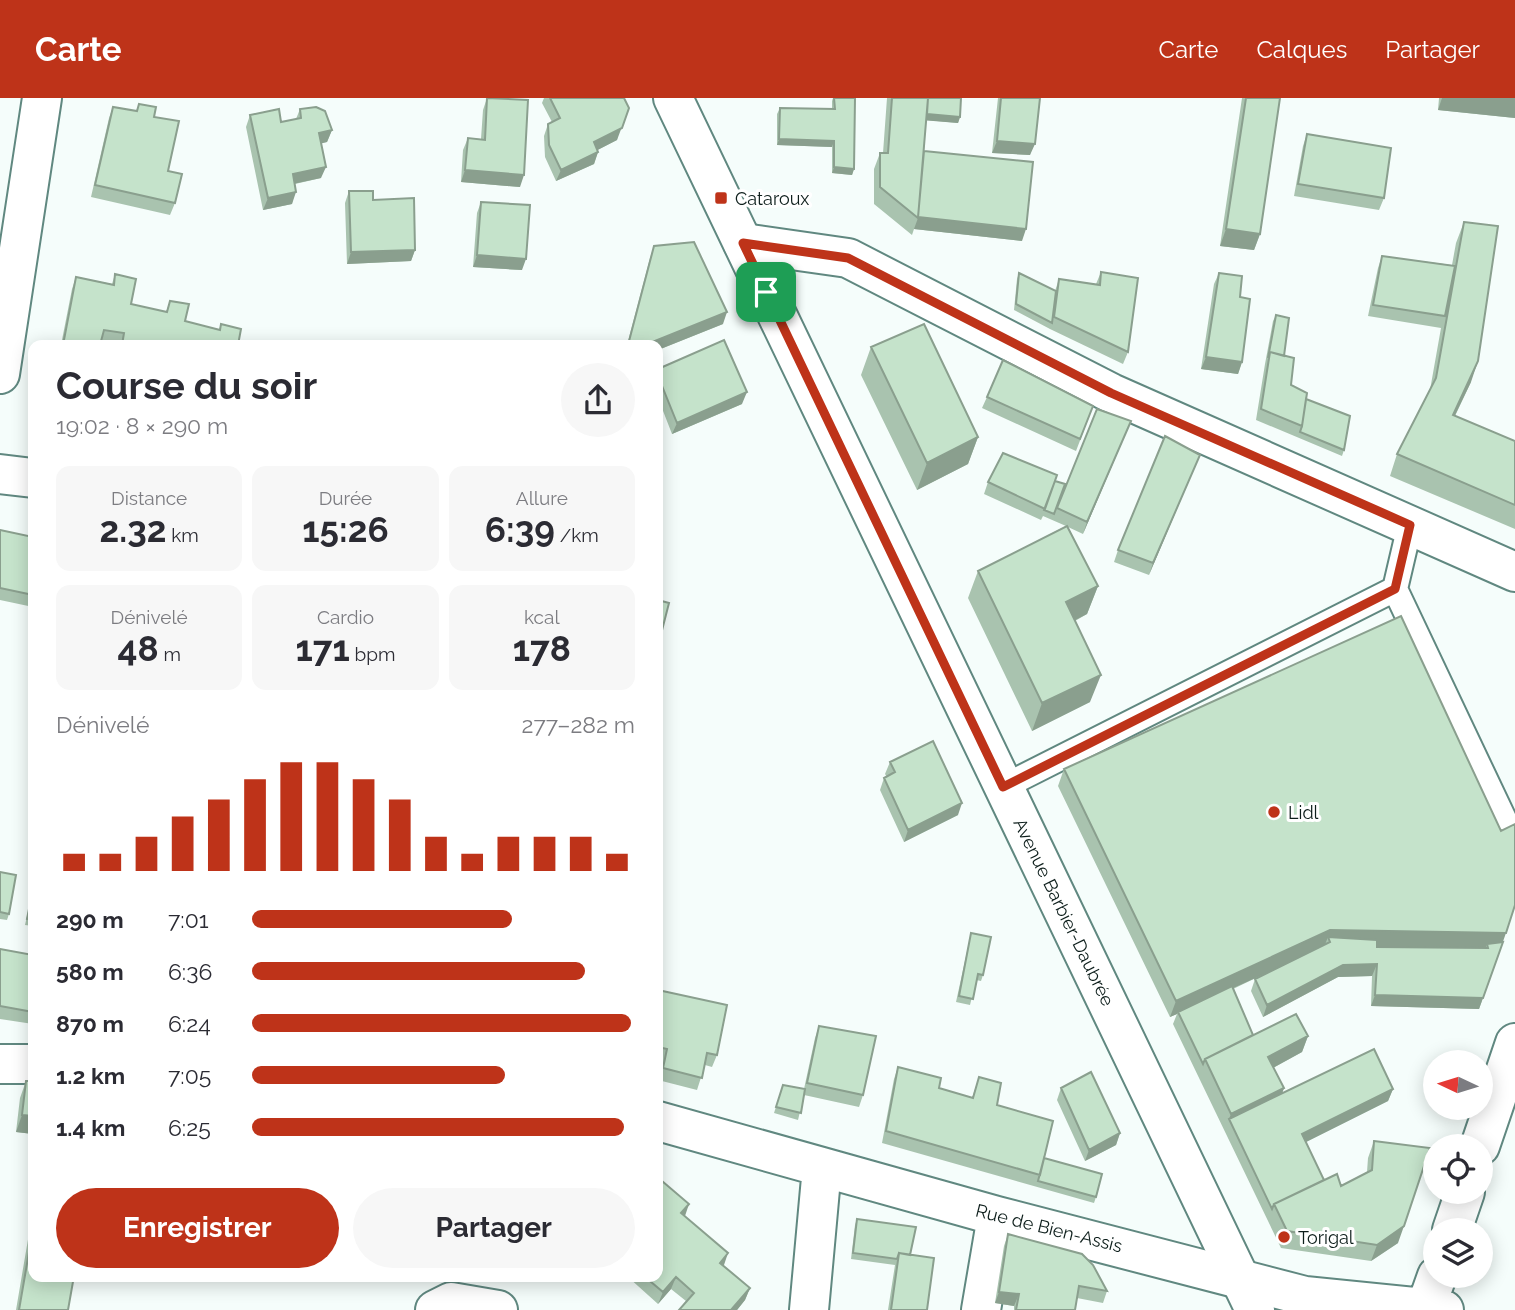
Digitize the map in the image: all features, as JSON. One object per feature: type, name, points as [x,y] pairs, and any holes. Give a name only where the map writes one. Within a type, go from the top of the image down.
[{"type":"street","points":[[0,374],[42,98]]},
{"type":"street","name":"Avenue Barbier-Daubrée","points":[[673,98],[1255,1310]]},
{"type":"street","points":[[743,243],[848,258],[1111,393],[1515,572]]},
{"type":"street","points":[[0,474],[28,477]]},
{"type":"street","points":[[1484,1134],[1515,1043]]},
{"type":"street","points":[[0,1064],[28,1064]]},
{"type":"street","name":"Rue de Bien-Assis","points":[[663,1122],[997,1216],[1239,1276],[1305,1296],[1435,1298]]},
{"type":"street","points":[[809,1310],[822,1167]]},
{"type":"street","points":[[981,1310],[997,1216]]},
{"type":"street","points":[[435,1310],[451,1302],[498,1310]]},
{"type":"lane","points":[[1410,525],[1395,589],[1504,819]]},
{"type":"lane","points":[[1003,787],[1395,589]]},
{"type":"building","points":[[487,98],[528,100],[524,175],[465,170],[468,138],[485,140]]},
{"type":"building","points":[[550,98],[624,98],[629,108],[622,128],[594,142],[598,152],[561,170],[549,145],[548,124],[560,118]]},
{"type":"building","points":[[834,98],[855,98],[854,169],[834,167],[834,141],[779,139],[780,108],[835,109]]},
{"type":"building","points":[[892,98],[928,98],[918,218],[880,187],[880,153],[888,153]]},
{"type":"building","points":[[928,98],[961,98],[960,117],[927,114]]},
{"type":"building","points":[[1001,98],[1040,98],[1035,144],[997,141]]},
{"type":"building","points":[[1246,98],[1280,98],[1260,234],[1226,229]]},
{"type":"building","points":[[139,104],[156,107],[154,117],[179,121],[168,171],[182,174],[175,203],[95,185],[113,107],[137,111]]},
{"type":"building","points":[[316,107],[325,111],[332,130],[319,133],[326,167],[293,174],[296,192],[268,198],[250,115],[279,109],[281,122],[301,118],[300,109]]},
{"type":"building","points":[[1307,134],[1391,148],[1384,198],[1298,184]]},
{"type":"building","points":[[924,151],[1033,162],[1026,229],[918,217]]},
{"type":"building","points":[[349,191],[373,191],[373,200],[414,198],[415,250],[351,252]]},
{"type":"building","points":[[481,202],[530,205],[526,259],[477,255]]},
{"type":"building","points":[[1464,222],[1498,226],[1478,361],[1453,415],[1515,441],[1515,505],[1397,454],[1436,378]]},
{"type":"building","points":[[694,242],[727,312],[657,340],[629,340],[654,246]]},
{"type":"building","points":[[1382,256],[1455,266],[1445,316],[1373,305]]},
{"type":"building","points":[[1101,272],[1138,278],[1128,352],[1054,317],[1059,279],[1100,285]]},
{"type":"building","points":[[1019,273],[1056,291],[1052,323],[1016,304]]},
{"type":"building","points":[[1219,273],[1242,276],[1240,297],[1250,299],[1242,362],[1206,357]]},
{"type":"building","points":[[115,274],[136,279],[131,304],[167,312],[170,301],[189,304],[185,321],[220,330],[221,324],[241,329],[239,340],[123,340],[124,333],[104,330],[101,340],[64,340],[76,277],[114,285]]},
{"type":"building","points":[[1276,315],[1289,318],[1284,356],[1270,352],[1268,358]]},
{"type":"building","points":[[924,324],[978,437],[927,463],[871,347]]},
{"type":"building","points":[[724,340],[747,392],[677,423],[663,388],[663,367]]},
{"type":"building","points":[[1270,352],[1294,358],[1291,385],[1307,393],[1302,426],[1261,409]]},
{"type":"building","points":[[1003,360],[1093,406],[1080,439],[987,397]]},
{"type":"building","points":[[1306,399],[1350,416],[1344,450],[1300,432]]},
{"type":"building","points":[[1097,409],[1131,421],[1087,522],[1057,508]]},
{"type":"building","points":[[1165,436],[1200,455],[1153,563],[1118,550]]},
{"type":"building","points":[[1003,453],[1057,475],[1045,509],[988,482]]},
{"type":"building","points":[[1055,481],[1065,484],[1054,514],[1044,510]]},
{"type":"building","points":[[1067,526],[1098,586],[1066,602],[1101,675],[1042,703],[978,571]]},
{"type":"building","points":[[0,530],[28,536],[28,594],[0,588]]},
{"type":"building","points":[[663,601],[669,603],[663,626]]},
{"type":"building","name":"Lidl","points":[[1401,616],[1501,831],[1515,824],[1515,905],[1506,933],[1330,930],[1176,1001],[1064,769]]},
{"type":"building","points":[[933,741],[962,803],[908,830],[884,778],[895,772],[890,762]]},
{"type":"building","points":[[0,872],[16,875],[9,914],[0,912]]},
{"type":"building","points":[[971,933],[991,937],[983,975],[978,974],[973,999],[959,996]]},
{"type":"building","points":[[1328,937],[1377,940],[1377,947],[1488,948],[1487,944],[1503,942],[1483,998],[1375,995],[1377,964],[1343,965],[1267,1005],[1255,979],[1330,942]]},
{"type":"building","points":[[0,949],[28,954],[28,1011],[0,1006]]},
{"type":"building","points":[[1232,986],[1253,1035],[1205,1059],[1203,1064],[1178,1012]]},
{"type":"building","points":[[663,991],[727,1005],[717,1055],[707,1053],[702,1078],[663,1068],[667,1049],[663,1048]]},
{"type":"building","points":[[1296,1014],[1308,1036],[1268,1057],[1284,1088],[1231,1114],[1205,1059]]},
{"type":"building","points":[[819,1026],[876,1036],[863,1095],[807,1083]]},
{"type":"building","points":[[1374,1049],[1393,1089],[1302,1134],[1324,1180],[1274,1204],[1272,1209],[1229,1119]]},
{"type":"building","points":[[898,1067],[941,1078],[939,1088],[973,1098],[979,1077],[1001,1083],[997,1105],[1053,1121],[1040,1175],[886,1131]]},
{"type":"building","points":[[1091,1072],[1120,1133],[1089,1150],[1061,1088]]},
{"type":"building","points":[[26,1081],[28,1081],[28,1116],[22,1115]]},
{"type":"building","points":[[783,1085],[805,1089],[801,1113],[776,1107]]},
{"type":"building","points":[[1374,1141],[1423,1147],[1423,1169],[1404,1226],[1377,1245],[1287,1231],[1274,1204],[1337,1174],[1341,1186],[1372,1170]]},
{"type":"building","points":[[1044,1158],[1102,1174],[1096,1197],[1038,1181]]},
{"type":"building","points":[[663,1182],[689,1204],[681,1213],[728,1253],[720,1263],[750,1288],[731,1310],[679,1310],[694,1293],[676,1277],[663,1292],[651,1282],[663,1282]]},
{"type":"building","points":[[857,1219],[916,1227],[910,1255],[899,1253],[897,1259],[853,1253]]},
{"type":"building","points":[[1008,1234],[1082,1254],[1093,1265],[1107,1291],[1079,1286],[1075,1310],[1016,1310],[1019,1294],[999,1292]]},
{"type":"building","points":[[899,1253],[934,1258],[927,1310],[891,1310]]},
{"type":"building","points":[[28,1258],[28,1282],[73,1282],[68,1310],[19,1310]]},
{"type":"place","name":"Cataroux","points":[[721,198]]},
{"type":"place","name":"Lidl","points":[[1274,812]]},
{"type":"place","name":"Torigal","points":[[1284,1237]]},
{"type":"route","points":[[743,243],[848,258],[1111,393],[1225,441],[1410,525],[1395,589],[1003,787],[766,292],[743,243]]}]
